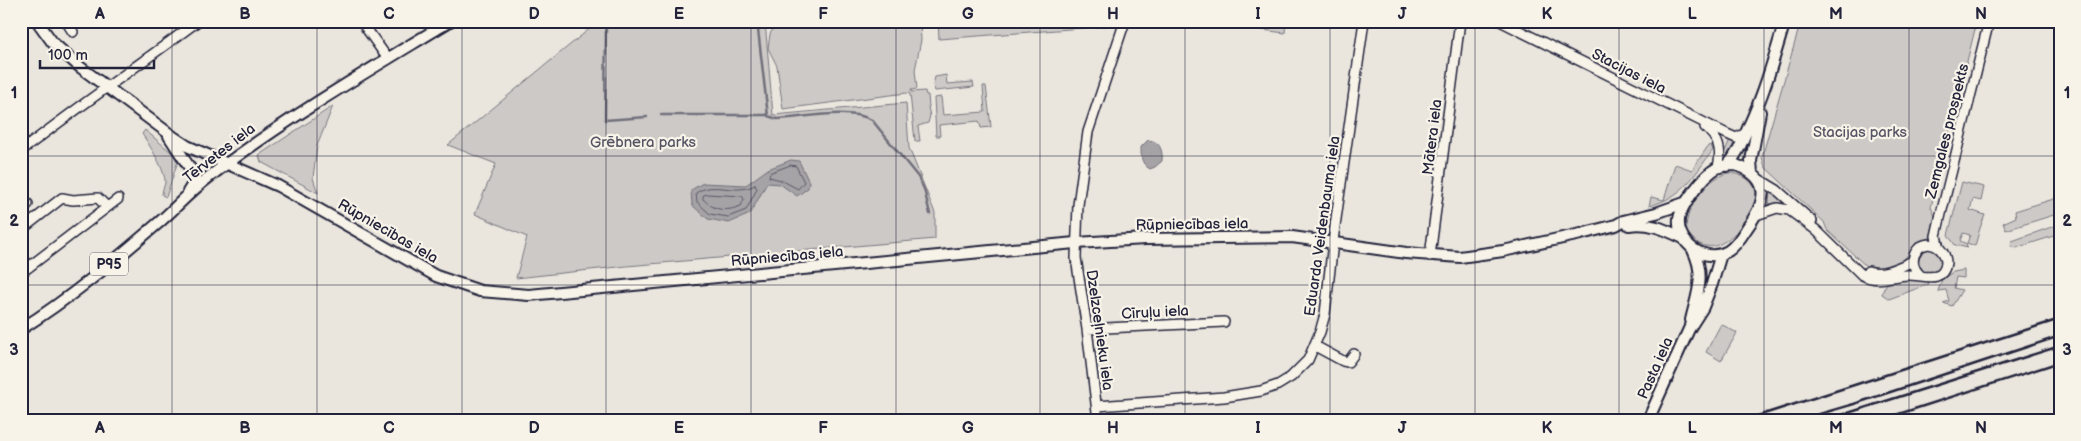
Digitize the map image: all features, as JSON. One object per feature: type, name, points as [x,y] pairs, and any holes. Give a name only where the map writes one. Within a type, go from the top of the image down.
[{"type":"main road","name":"Rūpniecības iela","points":[[37,21],[62,52],[167,133],[187,146],[288,192],[436,276],[480,291],[492,293],[529,295],[1075,243],[1292,237],[1430,256],[1460,257],[1503,251],[1616,225],[1648,225],[1681,236]]},
{"type":"main road","name":"Tērvetes iela","points":[[24,327],[131,246],[227,163],[288,120],[450,21]]},
{"type":"main road","points":[[1761,102],[1736,156],[1704,178],[1687,202],[1679,219],[1681,236],[1693,250],[1703,254],[1721,254],[1734,246],[1756,216],[1763,200],[1763,193],[1754,175],[1751,161],[1761,102],[1785,21]]},
{"type":"main road","points":[[167,133],[194,176],[193,184],[185,198]]},
{"type":"main road","points":[[1722,166],[1736,165],[1754,175]]},
{"type":"main road","name":"Rūpniecības iela","points":[[1616,225],[1623,221],[1656,213],[1687,202]]},
{"type":"main road","name":"Pasta iela","points":[[1689,329],[1701,279],[1699,264],[1693,250]]},
{"type":"main road","name":"Pasta iela","points":[[1648,420],[1689,329],[1702,307],[1712,284],[1721,254]]},
{"type":"street","points":[[66,21],[73,32]]},
{"type":"street","points":[[21,150],[198,21]]},
{"type":"street","points":[[361,21],[388,59]]},
{"type":"street","name":"Dzelzceļnieku iela","points":[[1098,420],[1075,243],[1080,185],[1088,132],[1125,21]]},
{"type":"street","name":"Eduarda Veidenbauma iela","points":[[1097,406],[1224,397],[1261,391],[1278,385],[1300,369],[1315,346],[1325,314],[1364,21]]},
{"type":"street","name":"Mātera iela","points":[[1430,256],[1460,21]]},
{"type":"street","name":"Stacijas iela","points":[[1500,21],[1699,122],[1736,138],[1746,133]]},
{"type":"street","name":"Zemgales prospekts","points":[[1939,248],[1936,236],[1989,21]]},
{"type":"street","points":[[1699,122],[1714,135],[1718,143],[1722,166]]},
{"type":"street","points":[[1754,175],[1777,190],[1814,223],[1816,230]]},
{"type":"street","points":[[21,230],[62,198],[73,200],[98,198],[107,207]]},
{"type":"street","points":[[21,273],[118,199]]},
{"type":"street","points":[[1756,216],[1777,208],[1789,210],[1816,230],[1862,275],[1874,278],[1888,279],[1902,276],[1920,276],[1931,278],[1936,276],[1944,270],[1946,260],[1945,255],[1939,248],[1929,245],[1919,248],[1916,252],[1913,261],[1914,267],[1920,276]]},
{"type":"street","points":[[21,256],[29,267]]},
{"type":"street","points":[[1854,266],[1877,273],[1886,272],[1913,261]]},
{"type":"street","points":[[21,316],[24,327]]},
{"type":"street","name":"Cīruļu iela","points":[[1087,329],[1224,322]]},
{"type":"street","points":[[1315,346],[1348,362],[1354,354]]},
{"type":"green space","name":"Grēbnera parks","points":[[599,21],[765,21],[773,115],[906,103],[909,148],[935,213],[935,239],[627,266],[516,278],[527,237],[475,214],[496,164],[448,145]]},
{"type":"green space","points":[[777,21],[920,21],[921,40],[915,70],[917,89],[911,90],[911,92],[925,91],[926,95],[928,95],[930,116],[928,123],[918,126],[920,141],[915,141],[910,94],[906,93],[783,109],[777,66],[768,48],[770,34]]},
{"type":"green space","points":[[938,21],[1112,21],[1111,25],[1096,27],[939,39]]},
{"type":"green space","points":[[1263,21],[1286,21],[1285,33],[1262,30]]},
{"type":"green space","name":"Stacijas parks","points":[[1801,21],[1977,21],[1931,207],[1935,216],[1930,238],[1917,242],[1904,260],[1877,269],[1867,267],[1827,230],[1824,222],[1765,167],[1762,157]]},
{"type":"green space","points":[[946,75],[947,84],[973,82],[974,87],[935,91],[933,85],[935,77]]},
{"type":"green space","points":[[983,86],[986,86],[991,127],[981,128],[979,121],[939,125],[940,136],[936,136],[934,98],[941,97],[943,115],[985,112]]},
{"type":"green space","points":[[333,106],[317,146],[313,178],[318,193],[261,162],[259,155]]},
{"type":"green space","points":[[145,130],[171,152],[178,161],[166,197],[162,195],[165,178],[157,158],[142,134]]},
{"type":"green space","points":[[1730,139],[1737,142],[1733,151],[1725,158],[1723,150],[1726,149]]},
{"type":"green space","points":[[1711,145],[1713,150],[1686,185],[1671,197],[1661,202],[1649,206],[1651,197],[1664,200],[1675,164],[1692,170],[1708,146]]},
{"type":"green space","points":[[1727,173],[1740,175],[1754,186],[1756,192],[1755,205],[1742,225],[1729,239],[1714,246],[1700,244],[1686,230],[1689,212],[1704,188]]},
{"type":"green space","points":[[1962,182],[1984,187],[1981,201],[1973,199],[1970,210],[1985,215],[1975,246],[1967,243],[1970,235],[1963,233],[1960,241],[1967,244],[1968,248],[1955,245],[1948,235]]},
{"type":"green space","points":[[1770,190],[1784,203],[1769,204]]},
{"type":"green space","points":[[2060,197],[2060,213],[2006,230],[2003,223],[2016,217],[2015,211]]},
{"type":"green space","points":[[2060,224],[2060,234],[2016,248],[2011,246],[2012,241]]},
{"type":"green space","points":[[1930,249],[1935,250],[1941,256],[1941,266],[1935,272],[1930,273],[1925,272],[1919,266],[1918,261],[1919,256],[1925,250]]},
{"type":"green space","points":[[1964,270],[1964,278],[1956,277],[1954,288],[1962,290],[1952,306],[1943,303],[1949,301],[1946,290],[1938,291],[1942,279],[1953,272]]},
{"type":"green space","points":[[1901,278],[1923,279],[1929,284],[1889,299],[1882,294],[1888,283]]},
{"type":"green space","points":[[1721,324],[1737,333],[1721,361],[1706,352]]},
{"type":"water","points":[[1148,140],[1158,144],[1162,153],[1162,161],[1150,169],[1143,162],[1141,154],[1141,147]]},
{"type":"water","points":[[791,160],[799,161],[809,182],[808,188],[797,196],[780,184],[767,183],[750,214],[729,223],[708,219],[692,205],[691,190],[703,183],[746,185],[768,169]]},
{"type":"waterway","points":[[757,21],[768,116],[777,119],[826,114],[851,114],[872,120],[918,177],[924,189],[930,214]]},
{"type":"waterway","points":[[606,23],[605,120],[647,117]]},
{"type":"waterway","points":[[661,115],[767,115]]},
{"type":"railway","points":[[1745,420],[2060,319]]},
{"type":"railway","points":[[1799,420],[1854,404],[2060,336]]},
{"type":"railway","points":[[1829,419],[2060,346]]},
{"type":"railway","points":[[1880,420],[2060,362]]}]
